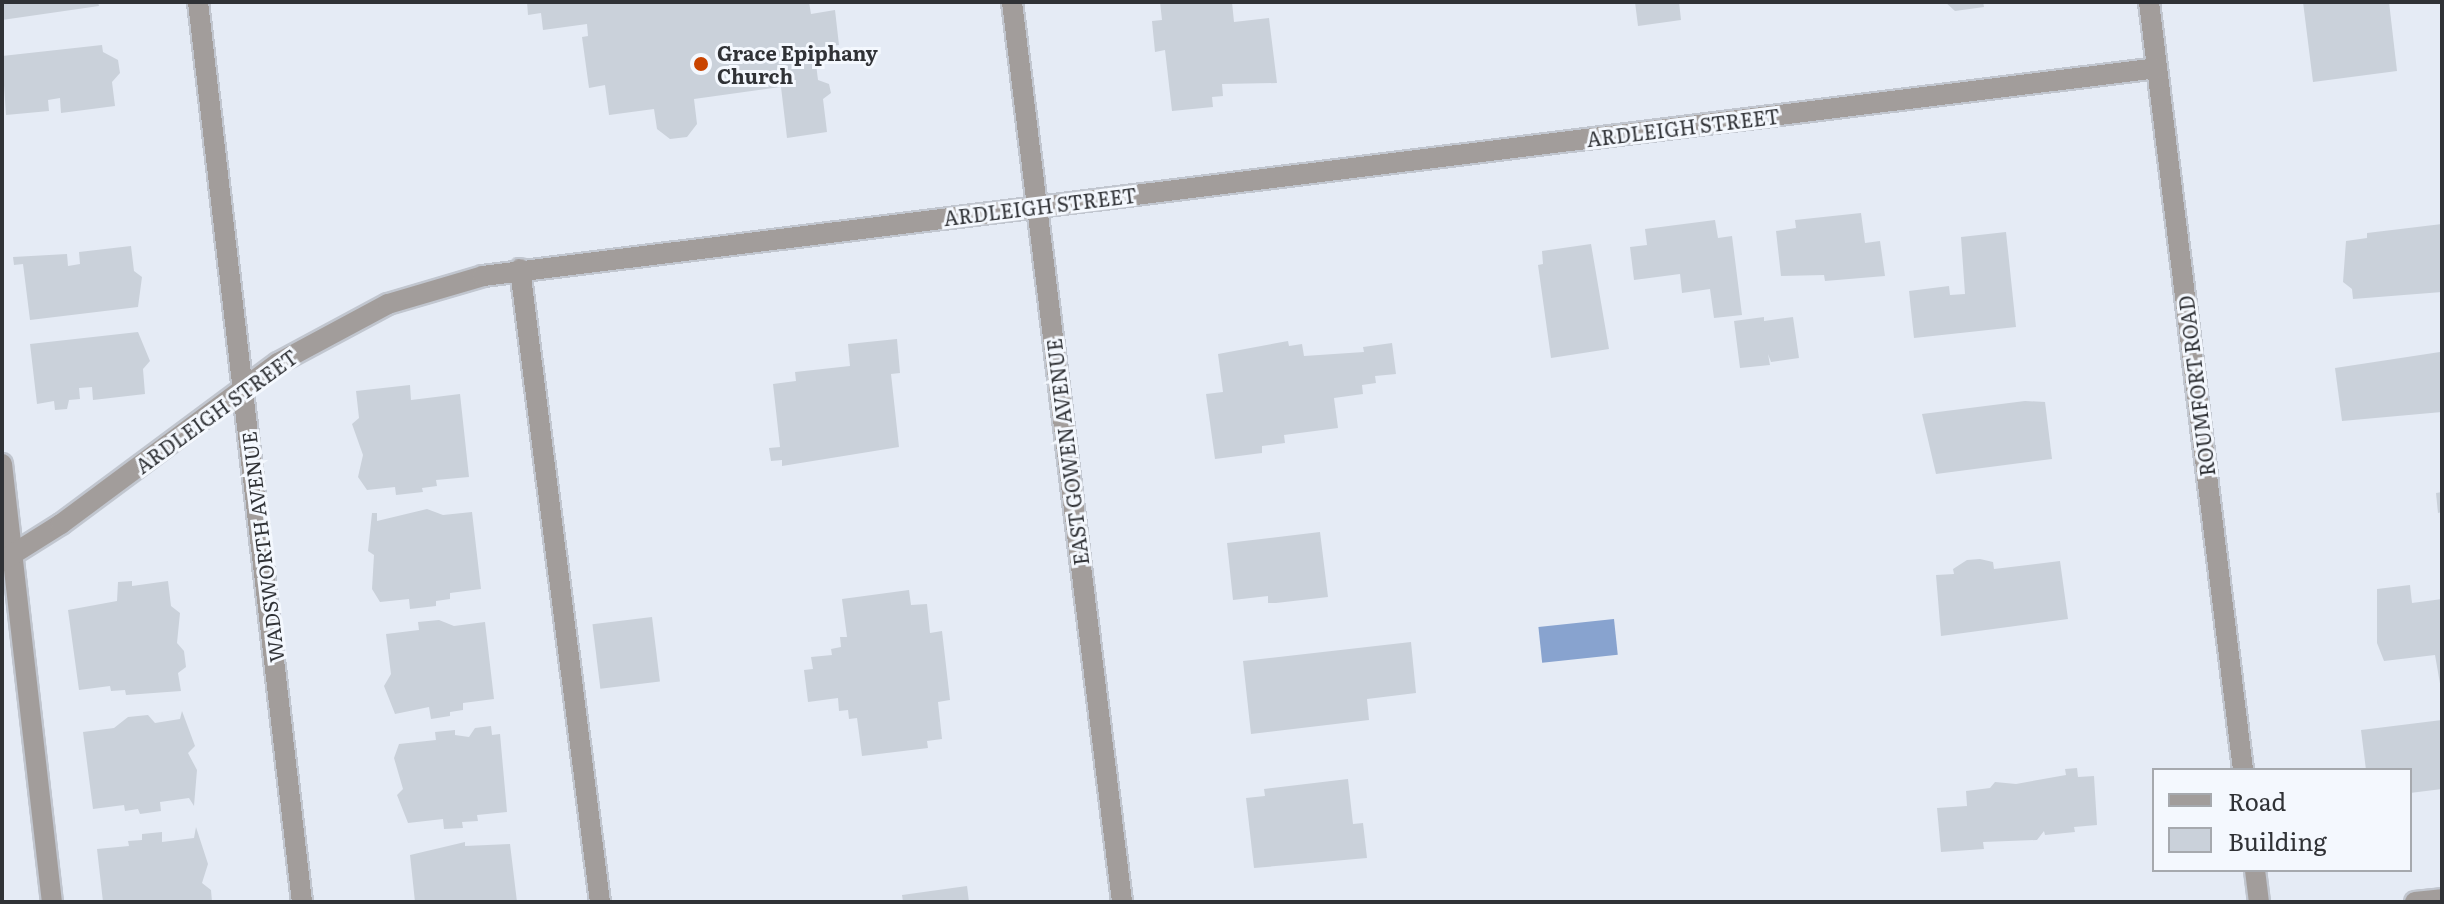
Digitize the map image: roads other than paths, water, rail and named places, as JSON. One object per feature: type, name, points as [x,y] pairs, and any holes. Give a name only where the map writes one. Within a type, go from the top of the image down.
[{"type":"street","name":"WADSWORTH AVENUE","points":[[198,2],[302,902]]},
{"type":"street","name":"EAST GOWEN AVENUE","points":[[1012,2],[1122,902]]},
{"type":"street","name":"ROUMFORT ROAD","points":[[2149,2],[2243,768]]},
{"type":"street","name":"ARDLEIGH STREET","points":[[7,558],[243,387],[333,331],[388,304],[520,269],[2157,68]]},
{"type":"street","points":[[520,269],[600,902]]},
{"type":"street","points":[[2,464],[7,558],[52,902]]},
{"type":"street","points":[[2255,872],[2259,902]]},
{"type":"street","points":[[2415,902],[2442,899]]},
{"type":"water","points":[[1614,619],[1618,655],[1542,663],[1538,627]]},
{"type":"place","name":"Grace Epiphany Church","points":[[701,64]]}]
